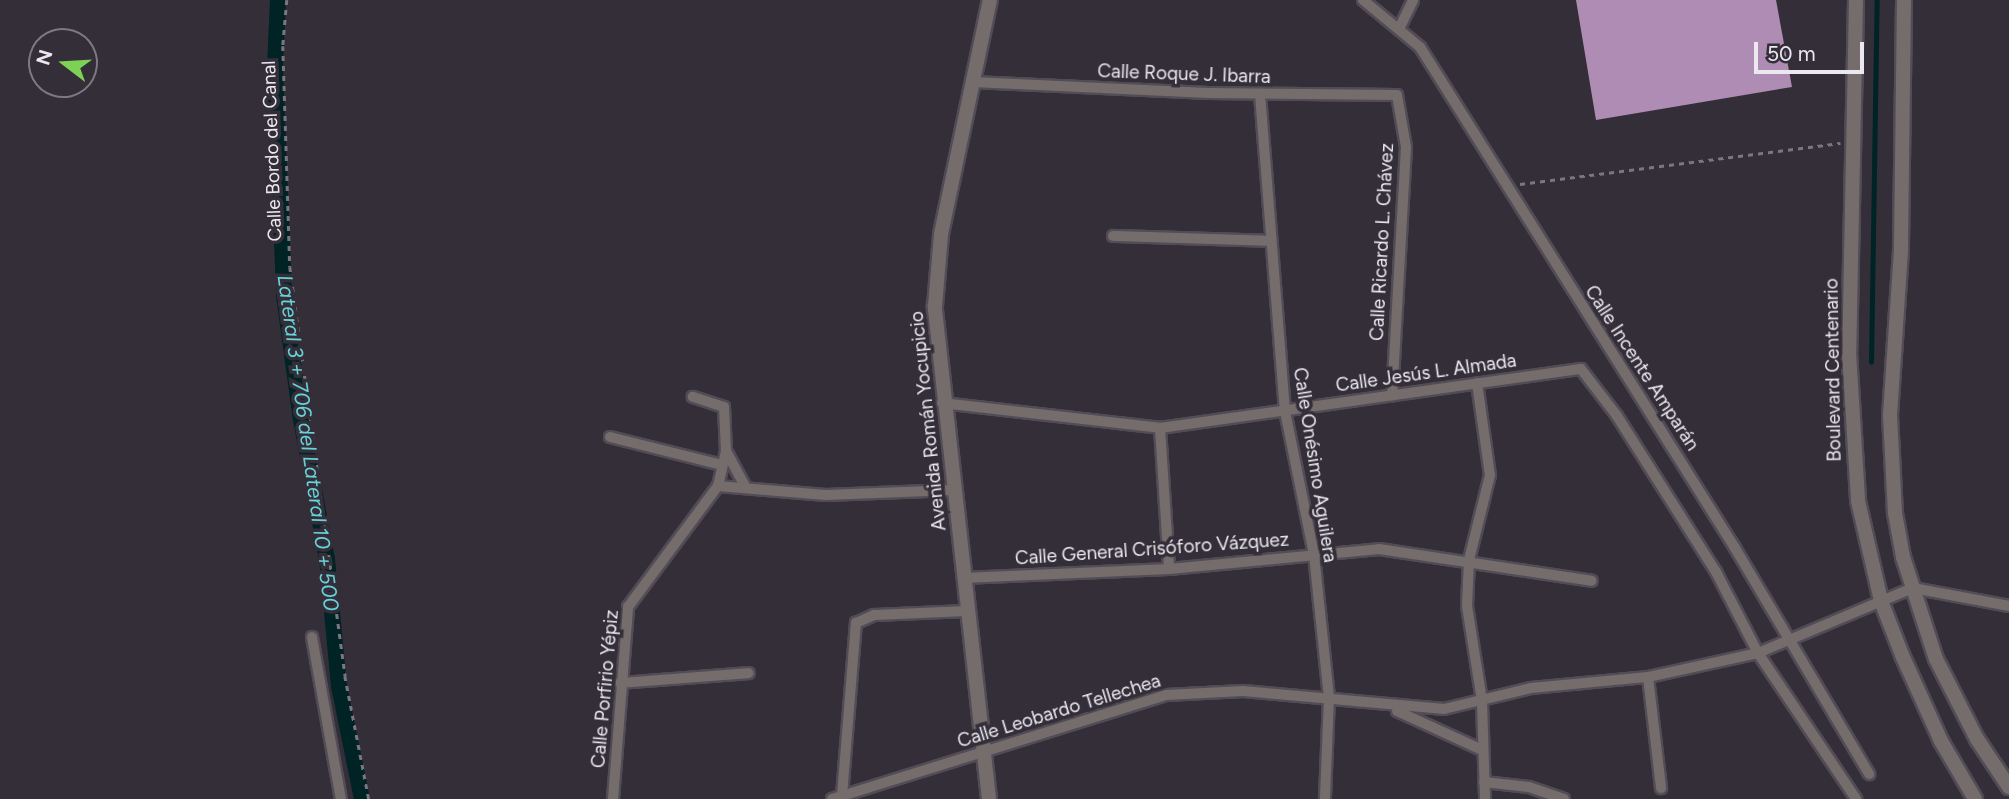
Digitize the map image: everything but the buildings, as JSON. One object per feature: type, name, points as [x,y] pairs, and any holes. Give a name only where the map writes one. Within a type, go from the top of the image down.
[{"type":"street","name":"Avenida Román Yocupicio","points":[[989,799],[942,403],[935,306],[938,254],[990,0]]},
{"type":"street","name":"Calle Incente Amparán","points":[[1363,0],[1419,47],[1504,186],[1735,548],[1786,643],[1869,774]]},
{"type":"street","points":[[1399,29],[1413,0]]},
{"type":"street","name":"Boulevard Centenario","points":[[1856,0],[1851,442],[1862,525],[1881,601],[1925,709],[1975,799]]},
{"type":"street","points":[[1904,0],[1900,262],[1890,439],[1898,533],[1913,588],[1950,691],[2009,787]]},
{"type":"street","name":"Calle Roque J. Ibarra","points":[[973,82],[1260,94],[1395,93]]},
{"type":"street","name":"Calle Ricardo L. Chávez","points":[[1392,396],[1406,147],[1402,102],[1395,93]]},
{"type":"street","name":"Calle Onésimo Aguilera","points":[[1260,94],[1285,411],[1314,555],[1329,698],[1325,799]]},
{"type":"street","points":[[1113,236],[1270,242]]},
{"type":"street","name":"Calle Jesús L. Almada","points":[[942,403],[1160,428],[1581,369],[1617,416],[1716,572],[1762,652]]},
{"type":"street","points":[[1477,383],[1490,475],[1469,560],[1468,625],[1482,701],[1485,799]]},
{"type":"street","points":[[693,397],[724,407],[726,451],[718,486],[826,495],[954,490]]},
{"type":"street","points":[[1160,428],[1169,569]]},
{"type":"street","points":[[610,437],[722,465]]},
{"type":"street","points":[[726,451],[746,488]]},
{"type":"street","name":"Calle Porfirio Yépiz","points":[[613,799],[628,607],[718,486]]},
{"type":"street","name":"Calle General Crisóforo Vázquez","points":[[963,578],[1169,569],[1379,549],[1469,560],[1592,581]]},
{"type":"street","points":[[1913,588],[2009,606]]},
{"type":"street","name":"Calle Leobardo Tellechea","points":[[837,798],[1166,695],[1243,691],[1444,709],[1540,686],[1648,677],[1762,652],[1913,588]]},
{"type":"street","points":[[837,798],[856,623],[874,615],[967,611]]},
{"type":"street","points":[[313,637],[341,799]]},
{"type":"street","points":[[1762,652],[1856,799]]},
{"type":"street","points":[[620,683],[749,673]]},
{"type":"street","points":[[1648,677],[1661,788]]},
{"type":"street","name":"Calle Leobardo Tellechea","points":[[1385,705],[1482,750]]},
{"type":"street","points":[[1484,782],[1529,788],[1564,799]]},
{"type":"path","name":"Calle Bordo del Canal","points":[[287,0],[283,46],[289,267],[345,676],[369,799]]},
{"type":"path","points":[[1504,186],[1854,141]]},
{"type":"waterway","name":"Lateral 3 + 706 del Lateral 10 + 500","points":[[278,0],[275,67],[284,295],[300,414],[327,559],[339,686],[362,799]]},
{"type":"waterway","points":[[1871,362],[1877,0]]}]
